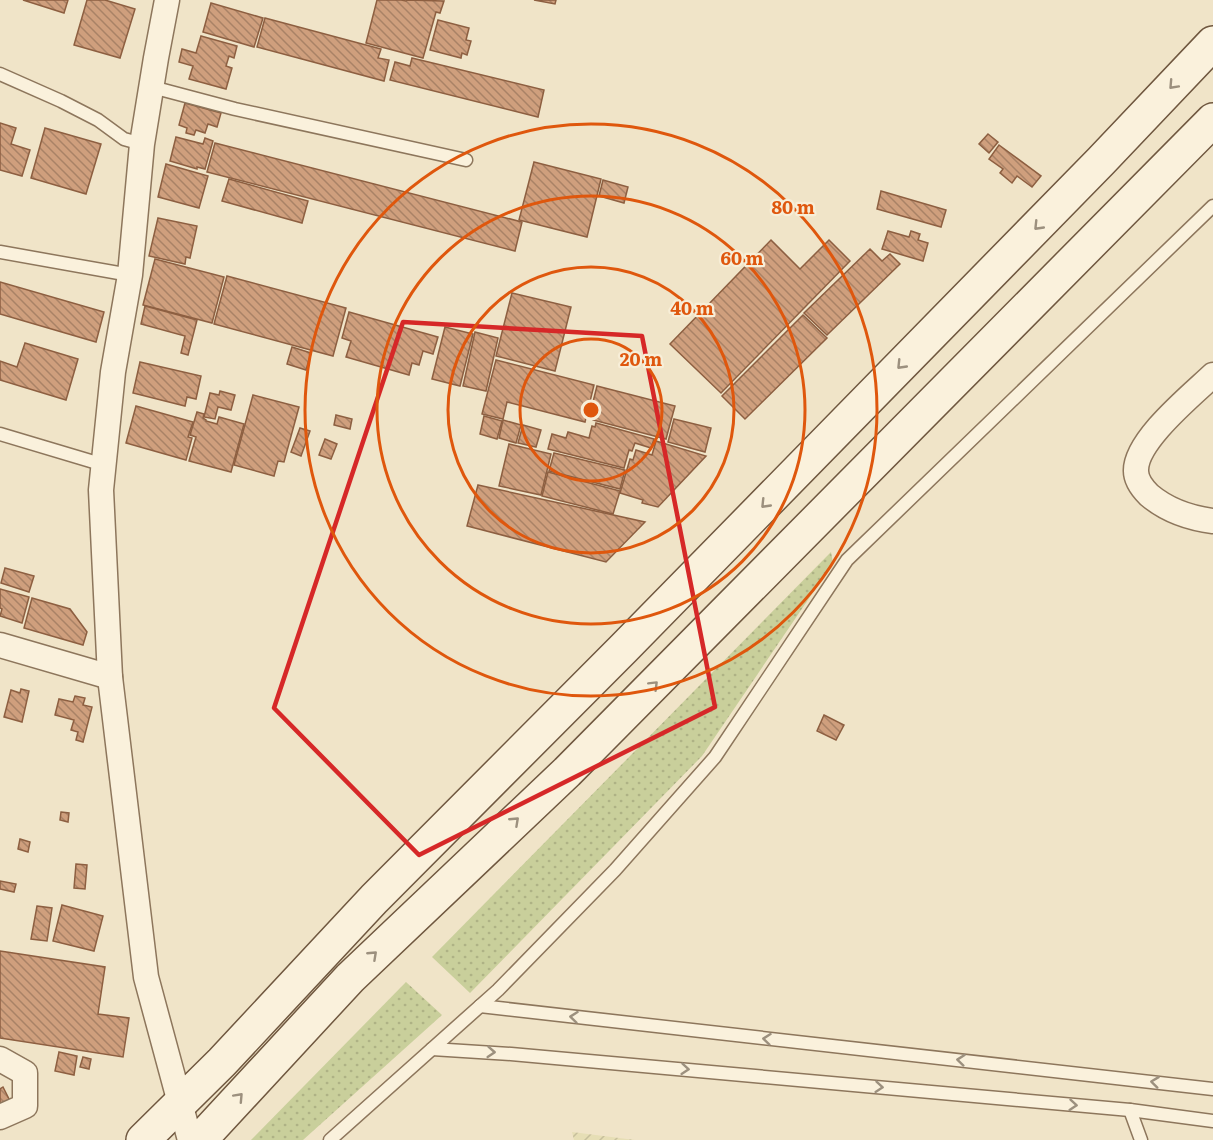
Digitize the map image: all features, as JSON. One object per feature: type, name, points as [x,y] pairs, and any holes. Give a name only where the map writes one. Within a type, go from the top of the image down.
[{"type":"main road","points":[[143,1140],[222,1062],[374,899],[666,606],[1092,170],[1213,42]]},
{"type":"main road","points":[[200,1140],[350,978],[567,772],[1213,120]]},
{"type":"street","points":[[167,0],[142,144],[130,276],[113,372],[101,490],[110,677],[146,977],[190,1140]]},
{"type":"street","points":[[1213,375],[1162,424],[1143,448],[1136,473],[1142,489],[1159,503],[1177,513],[1213,521]]},
{"type":"street","points":[[0,645],[110,677]]},
{"type":"street","points":[[0,1059],[25,1073],[25,1106],[0,1117]]},
{"type":"lane","points":[[0,74],[98,120],[124,139],[142,144]]},
{"type":"lane","points":[[152,87],[256,114],[466,160]]},
{"type":"lane","points":[[330,1140],[498,990],[615,870],[715,757],[847,560],[1213,206]]},
{"type":"lane","points":[[0,252],[130,276]]},
{"type":"lane","points":[[0,434],[104,465]]},
{"type":"lane","points":[[480,1006],[1213,1089]]},
{"type":"lane","points":[[432,1049],[523,1055],[1130,1110],[1213,1120]]},
{"type":"lane","points":[[1130,1110],[1141,1140]]},
{"type":"highlighted area","points":[[403,322],[642,336],[715,707],[419,855],[274,708]]},
{"type":"shaded area","points":[[572,1132],[635,1140],[574,1140]]},
{"type":"green space","points":[[831,552],[833,563],[702,756],[470,993],[432,957]]},
{"type":"green space","points":[[406,982],[442,1015],[303,1140],[251,1140]]},
{"type":"building","points":[[23,0],[68,0],[64,13]]},
{"type":"building","points":[[87,0],[105,0],[135,9],[120,58],[74,45]]},
{"type":"building","points":[[377,0],[444,1],[440,13],[436,12],[423,58],[366,43]]},
{"type":"building","points":[[534,0],[556,0],[555,4]]},
{"type":"building","points":[[211,3],[263,18],[254,47],[203,32]]},
{"type":"building","points":[[265,18],[381,49],[378,58],[389,60],[384,81],[257,47]]},
{"type":"building","points":[[438,20],[469,28],[466,40],[471,41],[467,55],[462,53],[461,58],[430,50]]},
{"type":"building","points":[[201,36],[237,46],[234,58],[229,56],[226,66],[232,68],[226,89],[189,79],[193,66],[179,62],[182,49],[196,53]]},
{"type":"building","points":[[412,58],[544,90],[538,117],[390,80],[395,62],[410,66]]},
{"type":"building","points":[[185,103],[221,113],[217,127],[208,124],[205,133],[196,130],[194,135],[186,133],[187,128],[179,125]]},
{"type":"building","points":[[0,123],[16,128],[11,144],[30,150],[22,176],[0,170]]},
{"type":"building","points":[[45,128],[101,144],[86,194],[31,178]]},
{"type":"building","points":[[988,134],[998,142],[989,153],[979,144]]},
{"type":"building","points":[[176,137],[203,144],[205,138],[213,141],[205,169],[170,161]]},
{"type":"building","points":[[215,143],[522,222],[515,251],[207,172]]},
{"type":"building","points":[[999,145],[1041,176],[1032,187],[1017,176],[1012,183],[1000,173],[1003,169],[989,159]]},
{"type":"building","points":[[534,162],[601,179],[587,237],[519,220]]},
{"type":"building","points":[[166,164],[208,176],[199,208],[158,197]]},
{"type":"building","points":[[229,179],[308,201],[302,223],[222,201]]},
{"type":"building","points":[[603,180],[628,187],[624,203],[599,196]]},
{"type":"building","points":[[881,191],[946,210],[941,227],[877,209]]},
{"type":"building","points":[[158,218],[197,226],[190,258],[186,257],[185,264],[149,256]]},
{"type":"building","points":[[888,231],[909,237],[911,231],[920,234],[918,240],[928,243],[923,261],[882,249]]},
{"type":"building","points":[[771,240],[800,269],[829,240],[850,261],[721,393],[670,344]]},
{"type":"building","points":[[870,249],[882,261],[890,254],[900,264],[827,335],[804,313]]},
{"type":"building","points":[[155,259],[224,277],[212,323],[143,305]]},
{"type":"building","points":[[227,276],[346,308],[333,356],[214,324]]},
{"type":"building","points":[[0,282],[104,312],[96,342],[0,314]]},
{"type":"building","points":[[512,293],[571,307],[555,371],[496,356]]},
{"type":"building","points":[[145,306],[197,320],[188,355],[181,353],[185,336],[141,324]]},
{"type":"building","points":[[349,312],[438,337],[433,354],[423,351],[419,365],[412,363],[409,375],[346,357],[351,341],[342,338]]},
{"type":"building","points":[[803,315],[827,338],[745,419],[722,396]]},
{"type":"building","points":[[445,327],[473,334],[460,386],[432,379]]},
{"type":"building","points":[[475,332],[498,338],[486,391],[463,386]]},
{"type":"building","points":[[25,343],[78,359],[66,400],[0,380],[0,361],[17,367]]},
{"type":"building","points":[[292,347],[311,353],[306,370],[287,364]]},
{"type":"building","points":[[496,360],[594,385],[585,422],[507,402],[503,419],[482,414]]},
{"type":"building","points":[[140,362],[201,376],[196,399],[187,397],[185,406],[133,393]]},
{"type":"building","points":[[597,386],[675,406],[666,439],[593,420],[594,415],[590,414]]},
{"type":"building","points":[[220,391],[235,395],[231,410],[218,407],[215,419],[204,417],[210,393],[219,395]]},
{"type":"building","points":[[253,395],[299,407],[284,462],[278,461],[274,476],[234,465]]},
{"type":"building","points":[[136,406],[193,422],[188,437],[192,438],[186,460],[126,443]]},
{"type":"building","points":[[197,412],[204,414],[203,418],[206,421],[217,424],[219,417],[244,424],[231,472],[189,461],[196,437],[190,435]]},
{"type":"building","points":[[336,415],[352,419],[350,429],[334,425]]},
{"type":"building","points":[[484,416],[502,421],[497,439],[480,434]]},
{"type":"building","points":[[674,419],[711,428],[705,452],[668,442]]},
{"type":"building","points":[[503,420],[521,425],[516,443],[499,438]]},
{"type":"building","points":[[596,423],[654,439],[651,448],[635,443],[632,451],[629,450],[624,468],[548,449],[552,434],[566,438],[568,432],[589,438],[592,426],[595,427]]},
{"type":"building","points":[[523,425],[541,430],[536,447],[518,443]]},
{"type":"building","points":[[300,428],[310,431],[301,456],[291,452]]},
{"type":"building","points":[[325,439],[337,444],[331,459],[319,455]]},
{"type":"building","points":[[656,441],[706,456],[658,507],[620,493],[630,459],[633,460],[636,450],[652,455]]},
{"type":"building","points":[[509,444],[551,454],[541,495],[499,486]]},
{"type":"building","points":[[554,453],[625,470],[620,489],[549,471]]},
{"type":"building","points":[[548,472],[620,491],[613,514],[542,496]]},
{"type":"building","points":[[478,485],[645,522],[606,562],[467,526]]},
{"type":"building","points":[[5,568],[34,576],[29,592],[1,583]]},
{"type":"building","points":[[0,589],[29,597],[22,623],[0,616],[2,609],[0,608]]},
{"type":"building","points":[[32,598],[70,609],[87,632],[83,645],[24,628]]},
{"type":"building","points":[[21,689],[29,691],[22,722],[4,717],[11,690],[20,693]]},
{"type":"building","points":[[75,696],[85,698],[83,705],[92,707],[83,742],[76,740],[78,732],[71,730],[74,720],[55,715],[59,699],[73,702]]},
{"type":"building","points":[[824,715],[844,725],[836,740],[817,731]]},
{"type":"building","points":[[61,812],[69,813],[68,822],[60,820]]},
{"type":"building","points":[[20,839],[30,842],[28,852],[18,849]]},
{"type":"building","points":[[76,864],[87,865],[85,889],[74,888]]},
{"type":"building","points":[[0,881],[16,884],[14,892],[0,889]]},
{"type":"building","points":[[62,905],[103,916],[94,951],[53,941]]},
{"type":"building","points":[[37,906],[52,908],[47,941],[31,939]]},
{"type":"building","points":[[0,951],[105,967],[98,1014],[129,1018],[123,1057],[0,1038]]},
{"type":"building","points":[[59,1052],[77,1056],[74,1075],[55,1071]]},
{"type":"building","points":[[83,1057],[91,1059],[89,1069],[80,1067]]},
{"type":"building","points":[[3,1087],[10,1101],[0,1106],[0,1089]]}]
